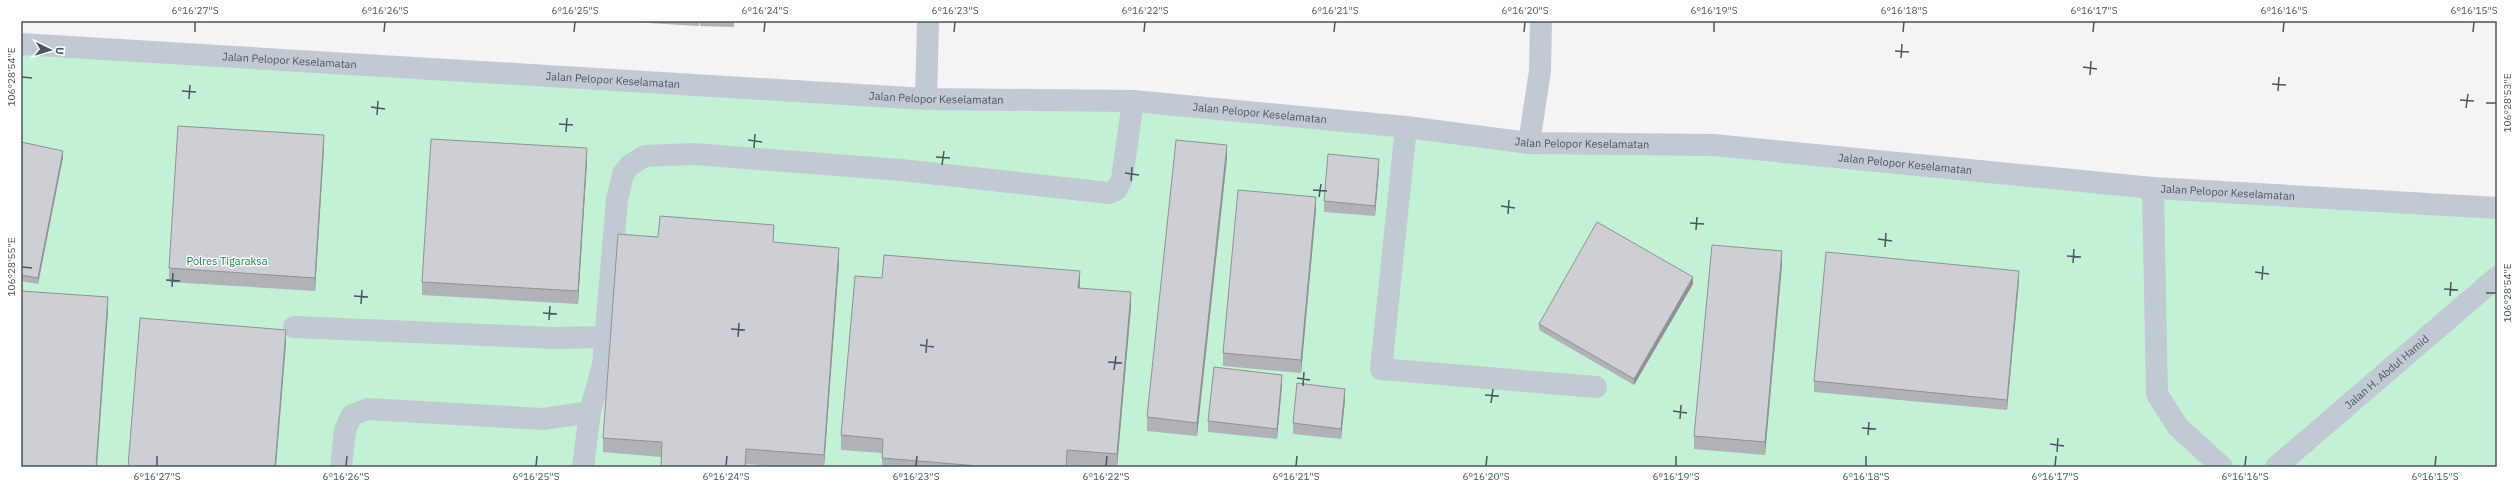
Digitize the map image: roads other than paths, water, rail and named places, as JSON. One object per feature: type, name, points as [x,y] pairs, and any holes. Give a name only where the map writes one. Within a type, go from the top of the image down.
[{"type":"street","points":[[926,100],[928,21]]},
{"type":"street","points":[[1528,143],[1540,71],[1541,21]]},
{"type":"street","name":"Jalan Pelopor Keselamatan","points":[[21,44],[926,100],[1133,100],[1406,127],[1528,143],[1713,145],[2153,188],[2497,208]]},
{"type":"street","points":[[583,467],[590,412],[603,365],[604,337],[617,200],[623,174],[630,165],[645,156],[694,154],[901,170],[1109,193],[1116,190],[1122,179],[1133,100]]},
{"type":"street","points":[[1406,127],[1381,369],[1596,387]]},
{"type":"street","points":[[2153,188],[2157,394],[2178,427],[2222,467]]},
{"type":"street","name":"Jalan H. Abdul Hamid","points":[[2276,467],[2497,277]]},
{"type":"street","points":[[294,327],[555,338],[604,337]]},
{"type":"street","points":[[341,467],[345,430],[352,415],[368,409],[543,419],[590,412]]},
{"type":"park label","name":"Polres Tigaraksa","points":[[227,261]]}]
